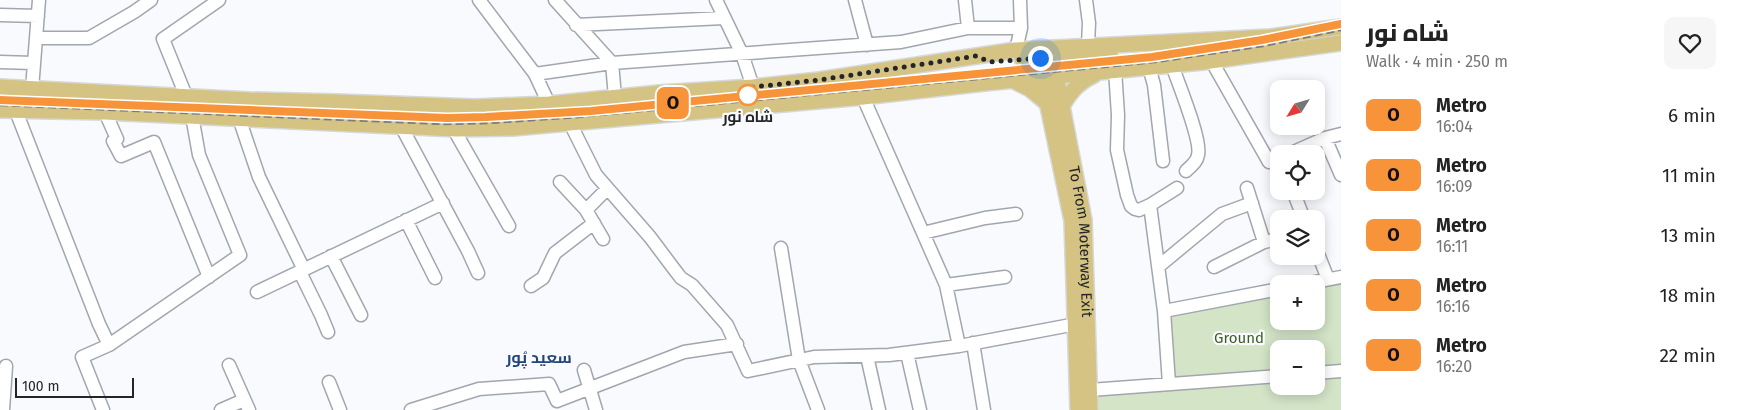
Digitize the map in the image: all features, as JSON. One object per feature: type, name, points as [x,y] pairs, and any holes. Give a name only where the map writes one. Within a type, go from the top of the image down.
[{"type":"main road","points":[[0,87],[250,100],[441,106],[475,107],[549,104],[819,80],[1016,50],[1270,37],[1341,27]]},
{"type":"main road","points":[[0,110],[105,112],[452,128],[513,128],[863,97],[1049,74],[1172,65],[1341,43]]},
{"type":"main road","points":[[1049,74],[1060,61],[1127,50],[1143,44]]},
{"type":"main road","points":[[976,56],[990,62],[1038,58],[1043,60],[1049,74]]},
{"type":"main road","points":[[1012,80],[1055,105],[1081,81],[1107,71]]},
{"type":"main road","name":"To From Moterway Exit","points":[[1049,74],[1072,221],[1078,410]]},
{"type":"main road","name":"To From Moterway Exit","points":[[1055,105],[1084,220],[1090,410]]},
{"type":"street","points":[[32,89],[33,63],[37,38],[38,0]]},
{"type":"street","points":[[37,38],[89,38],[151,0]]},
{"type":"street","points":[[186,96],[163,39],[220,0]]},
{"type":"street","points":[[479,0],[535,74],[549,104]]},
{"type":"street","points":[[555,0],[612,63],[615,97]]},
{"type":"street","points":[[716,0],[742,54],[753,87]]},
{"type":"street","points":[[855,0],[867,45]]},
{"type":"street","points":[[965,0],[968,28]]},
{"type":"street","points":[[1016,50],[1021,28],[1020,0]]},
{"type":"street","points":[[1086,0],[1089,23],[1088,45]]},
{"type":"street","points":[[0,15],[38,16]]},
{"type":"street","points":[[576,25],[724,18]]},
{"type":"street","points":[[535,74],[612,63],[901,42],[968,28],[1021,28]]},
{"type":"street","points":[[1211,60],[1270,162]]},
{"type":"street","points":[[0,62],[33,63]]},
{"type":"street","points":[[1172,65],[1197,135],[1199,149],[1198,157],[1186,171]]},
{"type":"street","points":[[1149,67],[1154,85],[1163,161]]},
{"type":"street","points":[[1107,71],[1118,115],[1117,150],[1127,195],[1132,206],[1134,209],[1139,210],[1177,188]]},
{"type":"street","points":[[863,97],[946,284],[959,346]]},
{"type":"street","points":[[16,111],[95,315],[109,345]]},
{"type":"street","points":[[105,112],[117,139],[113,141],[121,156],[154,142],[209,277]]},
{"type":"street","points":[[103,410],[82,357],[109,345],[240,255],[199,155],[192,116]]},
{"type":"street","points":[[239,118],[259,177],[328,332]]},
{"type":"street","points":[[570,123],[596,175],[650,237],[681,278],[692,285],[727,325],[748,371],[814,358],[907,353],[959,346],[1076,324]]},
{"type":"street","points":[[401,126],[478,273]]},
{"type":"street","points":[[452,128],[509,226]]},
{"type":"street","points":[[1310,145],[1341,134]]},
{"type":"street","points":[[1326,138],[1341,175]]},
{"type":"street","points":[[560,182],[586,210],[603,239]]},
{"type":"street","points":[[1247,188],[1264,242]]},
{"type":"street","points":[[586,210],[607,189]]},
{"type":"street","points":[[257,292],[443,203]]},
{"type":"street","points":[[1159,266],[1222,214],[1252,203]]},
{"type":"street","points":[[1150,205],[1164,311],[1169,384]]},
{"type":"street","points":[[923,233],[986,218],[1016,214]]},
{"type":"street","points":[[406,220],[435,278]]},
{"type":"street","points":[[531,286],[543,278],[556,254],[594,223]]},
{"type":"street","points":[[1214,267],[1270,241]]},
{"type":"street","points":[[781,248],[799,360],[818,410]]},
{"type":"street","points":[[331,256],[361,315]]},
{"type":"street","points":[[1325,263],[1335,278]]},
{"type":"street","points":[[946,284],[1005,277]]},
{"type":"street","points":[[1164,311],[1270,291]]},
{"type":"street","points":[[973,343],[984,410]]},
{"type":"street","points":[[411,410],[478,389],[550,384],[556,401],[684,352],[737,344]]},
{"type":"street","points":[[907,353],[920,410]]},
{"type":"street","points":[[867,356],[879,410]]},
{"type":"street","points":[[3,410],[6,366]]},
{"type":"street","points":[[221,410],[247,405],[229,366]]},
{"type":"street","points":[[584,370],[596,410]]},
{"type":"street","points":[[1325,373],[1341,372]]},
{"type":"street","points":[[1090,390],[1270,377]]},
{"type":"street","points":[[329,382],[340,410]]},
{"type":"green space","name":"Ground","points":[[1341,277],[1341,410],[1090,410],[1090,390],[1169,384],[1164,311],[1270,291],[1270,330],[1325,330],[1325,281]]},
{"type":"railway","points":[[0,105],[443,124],[489,123],[578,117],[1155,62],[1263,46],[1341,30]]},
{"type":"metro line","name":"O","points":[[0,100],[447,118],[486,117],[591,111],[1152,57],[1262,40],[1341,24]]},
{"type":"place","name":"شاہ نور","points":[[748,95]]},
{"type":"district","name":"سعید پُور","points":[[539,357]]},
{"type":"route","points":[[748,95],[753,87],[819,80],[976,56],[990,62],[1040,58]]}]
